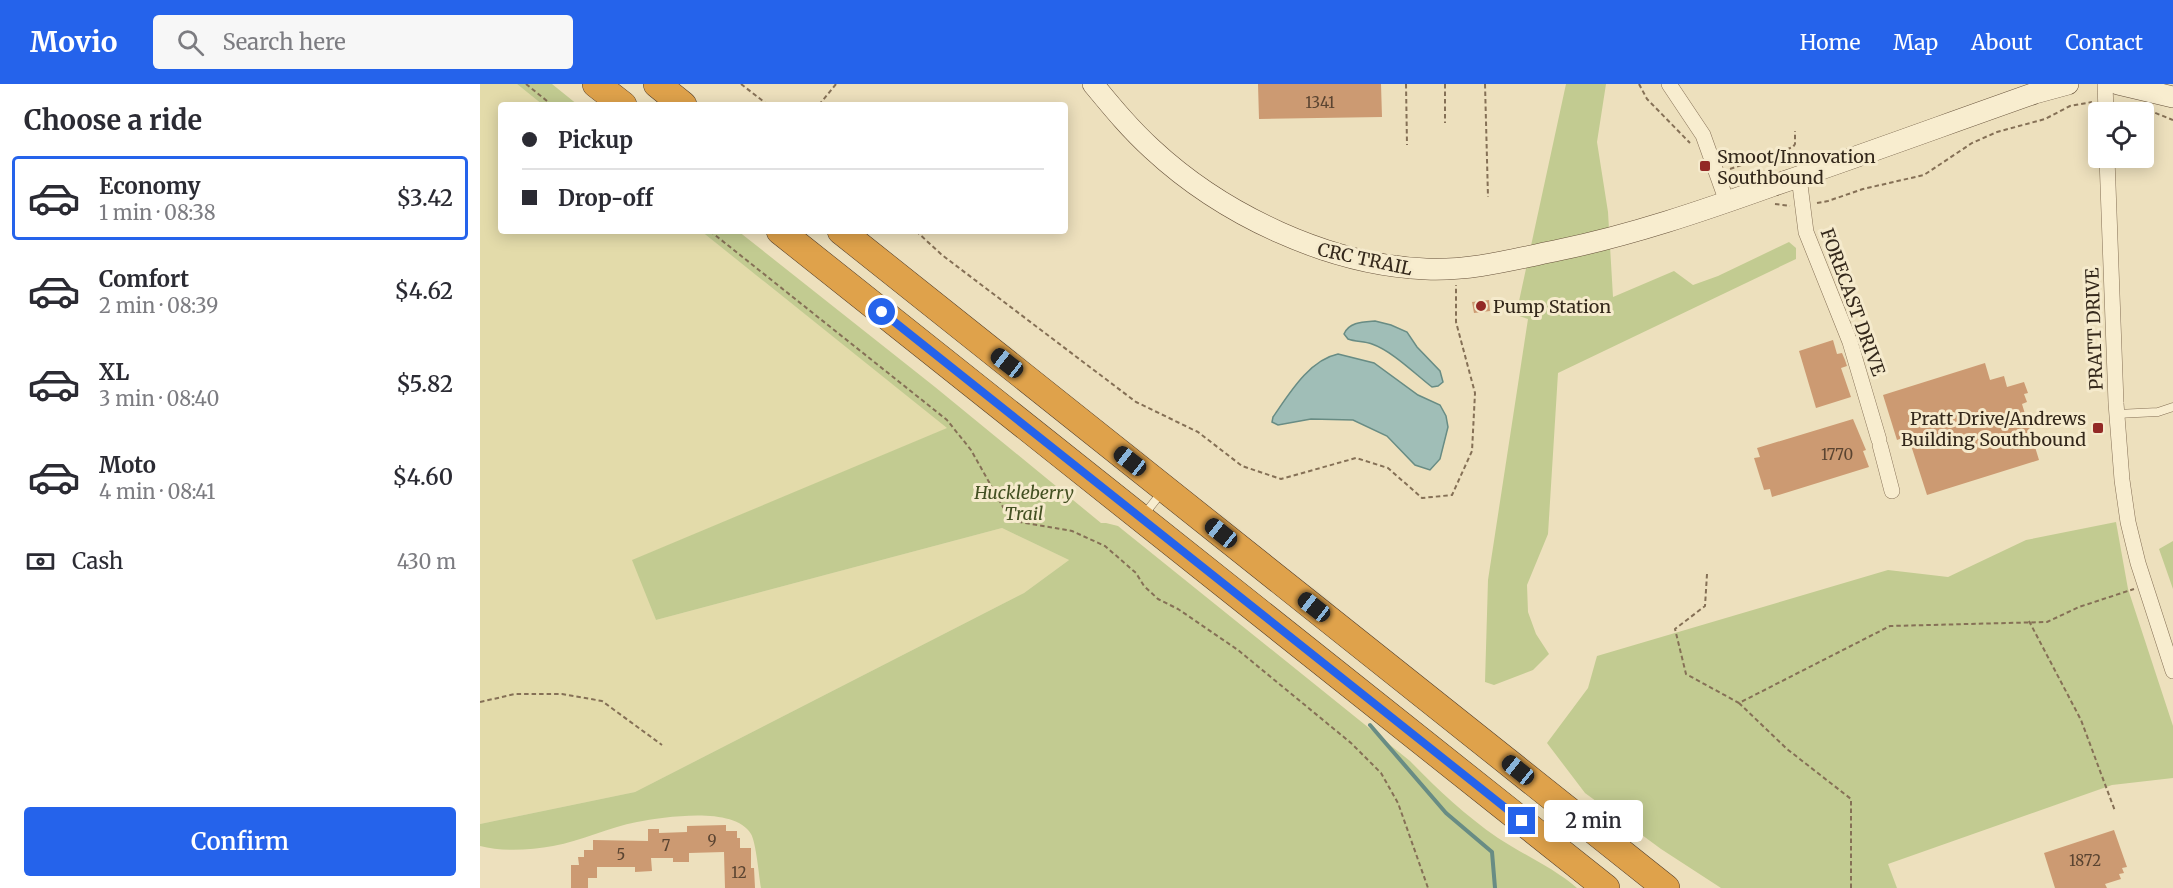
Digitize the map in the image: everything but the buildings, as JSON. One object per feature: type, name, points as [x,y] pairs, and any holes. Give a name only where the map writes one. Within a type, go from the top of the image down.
[{"type":"highway","points":[[596,84],[618,102]]},
{"type":"highway","points":[[657,84],[679,102]]},
{"type":"highway","points":[[784,234],[1606,888]]},
{"type":"highway","points":[[845,234],[1666,888]]},
{"type":"main road","points":[[1093,84],[1120,117],[1152,150],[1182,175],[1225,204],[1279,232],[1316,247],[1364,261],[1426,269],[1481,266],[1619,236],[1727,202],[2035,93],[2068,84]]},
{"type":"main road","points":[[2119,94],[2173,97]]},
{"type":"street","points":[[1669,84],[1703,135],[1727,202]]},
{"type":"street","points":[[2105,84],[2106,102]]},
{"type":"street","name":"PRATT DRIVE","points":[[2107,168],[2117,414],[2122,480],[2128,522],[2145,585],[2173,671]]},
{"type":"street","name":"FORECAST DRIVE","points":[[1799,177],[1806,232],[1850,342],[1892,490]]},
{"type":"lane","points":[[2117,414],[2158,412],[2173,407]]},
{"type":"lane","points":[[1141,518],[1165,489]]},
{"type":"path","points":[[526,84],[548,102]]},
{"type":"path","points":[[741,84],[764,102]]},
{"type":"path","points":[[821,102],[836,84]]},
{"type":"path","points":[[1406,84],[1407,145]]},
{"type":"path","points":[[1445,84],[1445,123]]},
{"type":"path","points":[[1485,84],[1488,197]]},
{"type":"path","points":[[1639,84],[1647,99],[1694,147]]},
{"type":"path","points":[[2119,94],[2143,108],[2173,120]]},
{"type":"path","points":[[1814,203],[1924,175],[1972,144],[1997,132],[2045,119],[2070,105],[2090,101]]},
{"type":"path","points":[[1728,170],[1793,147],[1796,140],[1795,131]]},
{"type":"path","points":[[714,234],[947,420],[971,450],[1003,507],[1020,522],[1072,531],[1105,546],[1136,573],[1144,586],[1158,599],[1178,609],[1238,650],[1351,743],[1382,773],[1392,793],[1428,888]]},
{"type":"path","points":[[919,234],[942,255],[1136,402],[1198,432],[1242,466],[1281,479],[1356,458],[1388,468],[1422,498],[1452,495],[1472,451],[1475,393],[1456,322],[1455,285]]},
{"type":"path","points":[[1449,285],[1464,284]]},
{"type":"path","points":[[1707,574],[1705,606],[1675,629],[1686,674],[1738,703],[1787,749],[1851,799],[1851,888]]},
{"type":"path","points":[[1738,703],[1890,626],[2047,622],[2079,607],[2145,585]]},
{"type":"path","points":[[2029,621],[2081,720],[2115,811]]},
{"type":"path","points":[[480,702],[515,694],[562,694],[602,702],[662,745]]},
{"type":"shaded area","points":[[480,84],[517,84],[539,102],[498,102],[498,234],[705,234],[948,428],[633,560],[656,620],[1002,528],[1069,560],[1024,593],[635,792],[480,824]]},
{"type":"green space","points":[[517,84],[552,84],[574,102],[539,102]]},
{"type":"green space","points":[[1566,84],[1606,84],[1597,142],[1608,212],[1613,297],[1674,271],[1693,285],[1718,276],[1789,242],[1796,248],[1796,259],[1558,373],[1548,534],[1527,585],[1528,612],[1536,634],[1549,654],[1533,670],[1494,685],[1485,682],[1488,580],[1528,319],[1516,315]]},
{"type":"green space","name":"Huckleberry Trail","points":[[705,234],[742,234],[935,387],[1101,523],[1118,526],[1410,761],[1475,821],[1577,888],[761,888],[756,851],[751,834],[742,825],[730,820],[698,816],[637,822],[564,844],[544,847],[507,850],[480,846],[480,824],[635,792],[1024,593],[1069,560],[1002,528],[656,620],[632,560],[947,428]]},
{"type":"green space","points":[[2116,522],[2128,589],[2173,726],[2173,778],[2112,785],[1888,864],[1897,888],[1721,888],[1661,849],[1585,793],[1547,743],[1588,688],[1597,656],[1888,570],[1948,577],[2026,540]]},
{"type":"green space","points":[[2173,541],[2173,589],[2159,549]]},
{"type":"water","points":[[1375,321],[1407,332],[1417,347],[1440,371],[1443,382],[1432,387],[1380,347],[1348,339],[1344,334],[1353,325]]},
{"type":"water","points":[[1338,354],[1374,363],[1418,395],[1440,405],[1446,416],[1448,427],[1440,459],[1430,470],[1415,465],[1387,436],[1353,420],[1311,419],[1278,425],[1272,422],[1273,417],[1301,379],[1318,363]]},
{"type":"waterway","points":[[1370,725],[1446,813],[1492,852],[1495,888]]},
{"type":"place","name":"Smoot/Innovation Southbound","points":[[1705,166]]},
{"type":"place","name":"Pump Station","points":[[1481,306]]},
{"type":"place","name":"Pratt Drive/Andrews Building Southbound","points":[[2098,428]]},
{"type":"route","points":[[882,312],[1522,821]]}]
